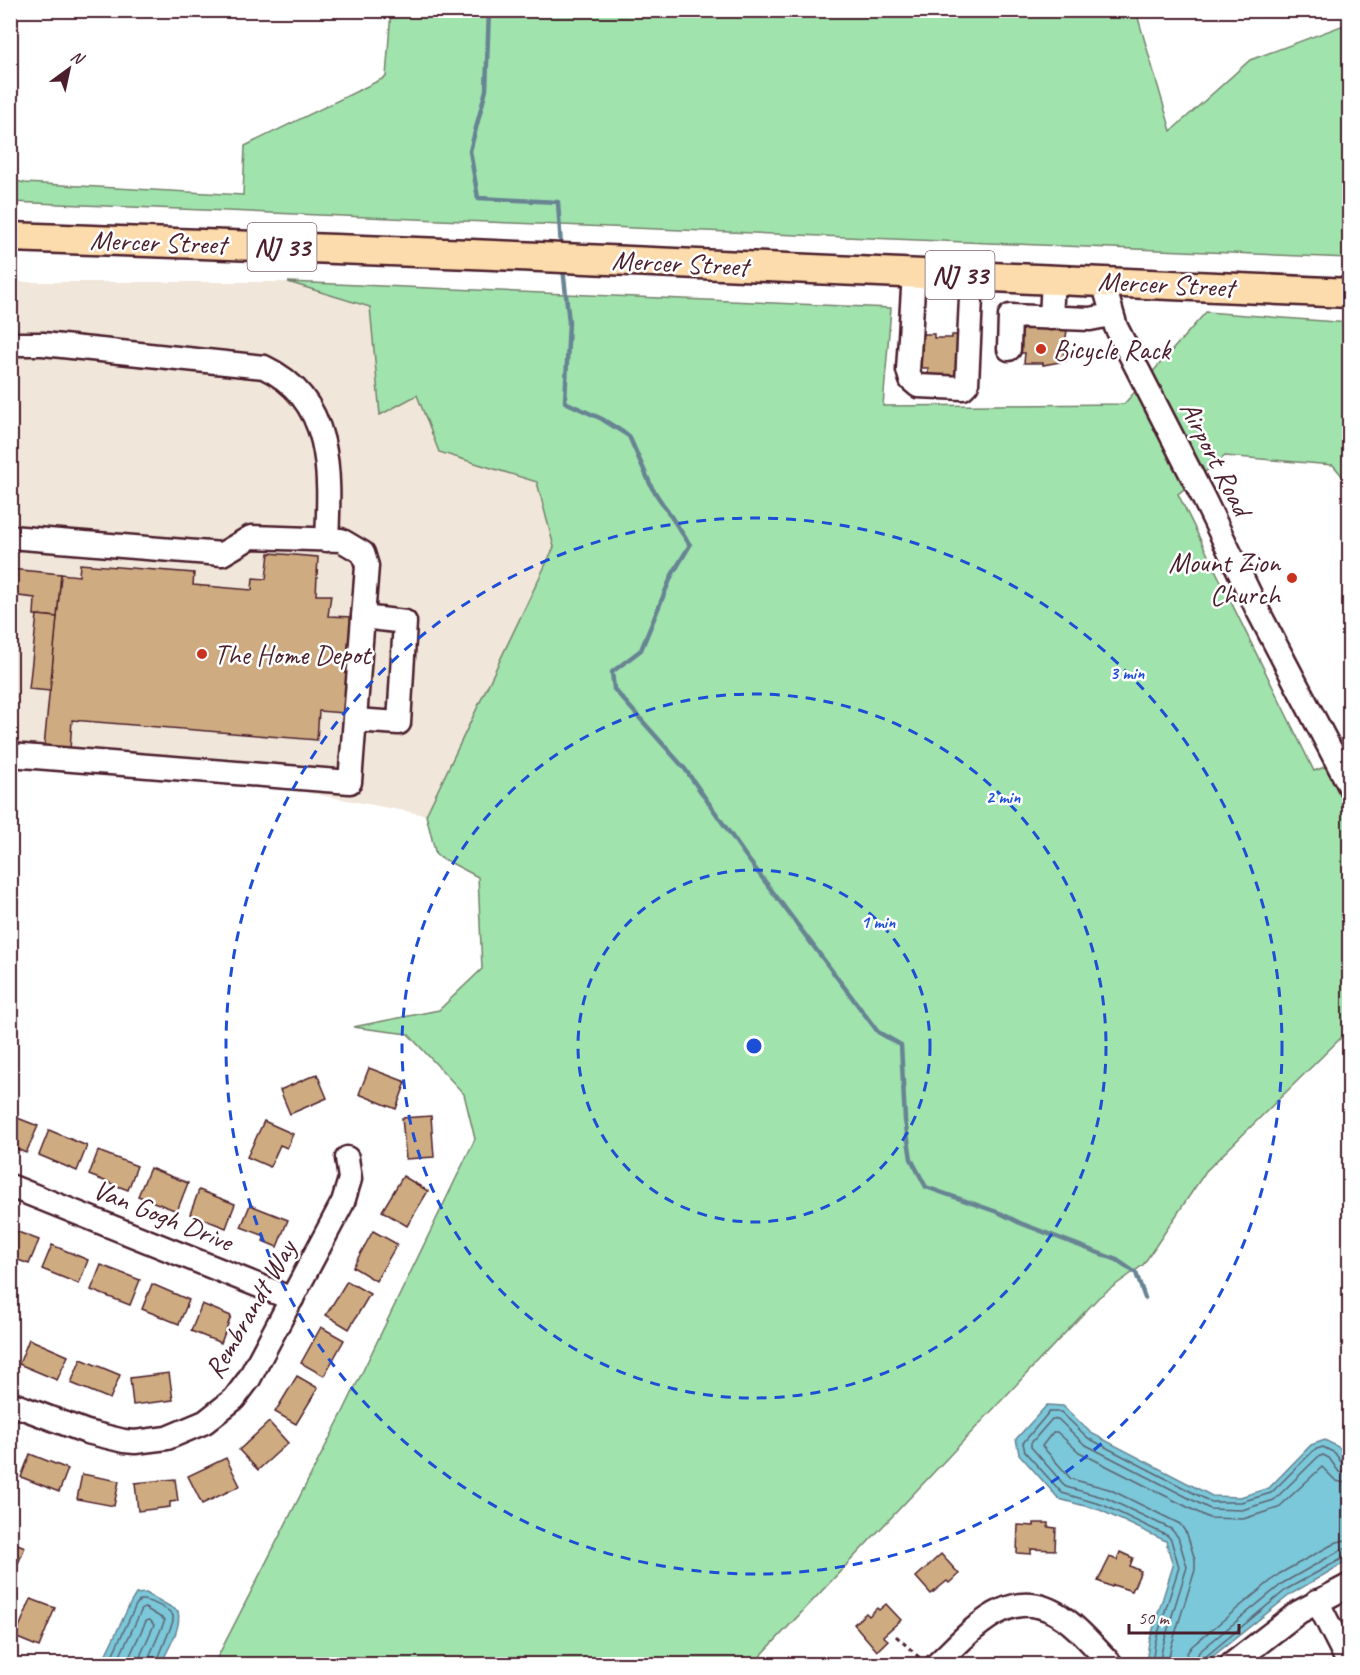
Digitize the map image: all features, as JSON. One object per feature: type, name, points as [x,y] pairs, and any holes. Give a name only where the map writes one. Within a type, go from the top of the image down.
[{"type":"main road","name":"Mercer Street","points":[[10,237],[1350,292]]},
{"type":"street","points":[[914,273],[908,370],[911,380],[918,386],[963,388],[967,384],[972,276]]},
{"type":"street","points":[[1052,318],[1053,279]]},
{"type":"street","name":"Airport Road","points":[[1103,282],[1111,315],[1258,611],[1350,787]]},
{"type":"street","points":[[1009,349],[1010,316],[1090,319],[1111,315]]},
{"type":"street","points":[[10,344],[14,342],[44,344],[264,367],[274,372],[300,394],[318,421],[328,466],[327,540]]},
{"type":"street","points":[[10,537],[222,554],[251,537],[341,540],[363,553],[367,566],[350,782],[10,755]]},
{"type":"street","points":[[355,720],[399,723],[405,622],[363,617]]},
{"type":"street","name":"Rembrandt Way","points":[[10,1403],[112,1440],[135,1442],[167,1438],[186,1432],[214,1416],[240,1392],[254,1371],[292,1299],[347,1192],[350,1179],[347,1158]]},
{"type":"street","name":"Van Gogh Drive","points":[[10,1186],[292,1299]]},
{"type":"street","points":[[1232,1665],[1291,1618],[1317,1601],[1350,1585]]},
{"type":"street","points":[[1317,1601],[1349,1665]]},
{"type":"street","points":[[929,1662],[990,1616],[1008,1607],[1023,1605],[1046,1608],[1064,1618],[1111,1665]]},
{"type":"path","points":[[896,1636],[929,1662]]},
{"type":"shaded area","points":[[10,282],[288,282],[370,307],[380,415],[417,395],[439,452],[537,482],[554,547],[426,815],[193,771],[11,758]]},
{"type":"green space","points":[[391,11],[1136,11],[1171,131],[1250,60],[1347,24],[1349,21],[1349,258],[11,202],[11,180],[25,183],[243,195],[245,146],[386,77]]},
{"type":"green space","points":[[288,282],[891,308],[883,406],[1124,404],[1206,312],[1349,323],[1349,484],[1333,465],[1225,456],[1178,494],[1314,771],[1335,763],[1349,790],[1349,1030],[1206,1171],[1143,1265],[1099,1297],[753,1664],[214,1664],[343,1412],[475,1139],[464,1094],[408,1034],[353,1027],[439,1010],[482,969],[478,877],[436,855],[426,815],[554,547],[537,482],[439,452],[417,395],[380,415],[370,307]]},
{"type":"water","points":[[1047,1405],[1063,1406],[1091,1433],[1212,1496],[1240,1497],[1269,1488],[1311,1445],[1325,1440],[1340,1448],[1349,1465],[1349,1560],[1291,1594],[1203,1664],[1146,1664],[1149,1642],[1173,1566],[1166,1541],[1100,1510],[1059,1499],[1019,1454],[1016,1439]]},
{"type":"water","points":[[146,1593],[178,1611],[178,1625],[161,1664],[101,1664],[136,1594]]},
{"type":"building","name":"Bicycle Rack","points":[[1020,328],[1067,330],[1065,344],[1062,345],[1066,361],[1043,365],[1043,363],[1024,363],[1025,353],[1019,353]]},
{"type":"building","points":[[923,334],[934,334],[934,338],[952,338],[952,335],[963,335],[961,378],[928,377],[928,368],[921,368]]},
{"type":"building","name":"The Home Depot","points":[[269,553],[318,557],[316,595],[331,595],[328,616],[353,617],[344,713],[319,711],[317,740],[72,720],[70,750],[44,747],[61,574],[79,576],[80,564],[194,573],[193,585],[252,590],[253,578],[266,579]]},
{"type":"building","points":[[10,569],[61,574],[57,617],[34,615],[35,598],[10,595]]},
{"type":"building","points":[[37,615],[57,617],[50,691],[29,689]]},
{"type":"building","points":[[369,1068],[406,1082],[396,1109],[359,1094]]},
{"type":"building","points":[[317,1074],[327,1098],[290,1114],[280,1090]]},
{"type":"building","points":[[10,1115],[38,1126],[26,1153],[10,1146]]},
{"type":"building","points":[[431,1116],[434,1157],[406,1159],[402,1118]]},
{"type":"building","points":[[264,1121],[293,1134],[287,1148],[280,1145],[270,1167],[247,1157]]},
{"type":"building","points":[[49,1130],[87,1146],[77,1171],[39,1155]]},
{"type":"building","points":[[98,1151],[137,1166],[128,1190],[89,1175]]},
{"type":"building","points":[[150,1168],[188,1183],[177,1211],[138,1196]]},
{"type":"building","points":[[403,1176],[428,1191],[407,1226],[382,1211]]},
{"type":"building","points":[[199,1190],[235,1204],[226,1228],[190,1214]]},
{"type":"building","points":[[250,1205],[288,1220],[277,1247],[263,1241],[265,1236],[241,1227]]},
{"type":"building","points":[[10,1229],[39,1240],[29,1264],[10,1257]]},
{"type":"building","points":[[373,1231],[397,1244],[376,1281],[353,1267]]},
{"type":"building","points":[[52,1245],[88,1260],[79,1284],[42,1269]]},
{"type":"building","points":[[101,1265],[140,1280],[130,1305],[91,1290]]},
{"type":"building","points":[[347,1281],[370,1294],[349,1329],[326,1315]]},
{"type":"building","points":[[152,1284],[189,1300],[179,1324],[142,1309]]},
{"type":"building","points":[[202,1304],[231,1316],[221,1343],[191,1331]]},
{"type":"building","points":[[321,1327],[344,1340],[324,1376],[301,1363]]},
{"type":"building","points":[[29,1339],[68,1356],[57,1380],[19,1364]]},
{"type":"building","points":[[81,1359],[120,1375],[110,1399],[71,1383]]},
{"type":"building","points":[[169,1373],[173,1400],[133,1405],[130,1378]]},
{"type":"building","points":[[297,1376],[318,1388],[296,1424],[275,1412]]},
{"type":"building","points":[[269,1422],[288,1443],[258,1470],[239,1450]]},
{"type":"building","points":[[10,1445],[19,1449],[10,1471]]},
{"type":"building","points":[[30,1454],[68,1469],[59,1492],[21,1477]]},
{"type":"building","points":[[226,1458],[240,1486],[202,1504],[188,1476]]},
{"type":"building","points":[[82,1474],[119,1481],[114,1506],[77,1499]]},
{"type":"building","points":[[175,1479],[178,1501],[170,1502],[170,1507],[138,1511],[135,1483]]},
{"type":"building","points":[[1034,1523],[1048,1523],[1048,1527],[1056,1528],[1055,1550],[1031,1549],[1031,1554],[1017,1553],[1018,1525],[1034,1526]]},
{"type":"building","points":[[10,1541],[25,1547],[15,1571],[10,1569]]},
{"type":"building","points":[[1120,1552],[1133,1558],[1130,1566],[1141,1571],[1132,1591],[1113,1585],[1112,1587],[1098,1581],[1110,1557],[1117,1560]]},
{"type":"building","points":[[941,1554],[959,1574],[931,1594],[916,1577]]},
{"type":"building","points":[[31,1599],[55,1608],[39,1647],[15,1637]]},
{"type":"building","points":[[886,1604],[901,1620],[883,1636],[888,1640],[877,1651],[854,1624],[866,1613],[869,1616],[877,1608],[879,1610]]},
{"type":"waterway","points":[[489,10],[486,90],[470,151],[478,198],[558,202],[561,247]]},
{"type":"waterway","points":[[563,268],[569,322],[565,402],[602,419],[629,436],[652,488],[690,545],[672,575],[641,650],[612,672],[614,689],[685,769],[745,855],[878,1032],[901,1045],[905,1120],[911,1159],[926,1187],[1000,1213],[1020,1223],[1117,1260],[1136,1273],[1145,1298]]},
{"type":"place","name":"Bicycle Rack","points":[[1041,349]]},
{"type":"place","name":"Mount Zion Church","points":[[1292,578]]},
{"type":"place","name":"The Home Depot","points":[[202,654]]}]
